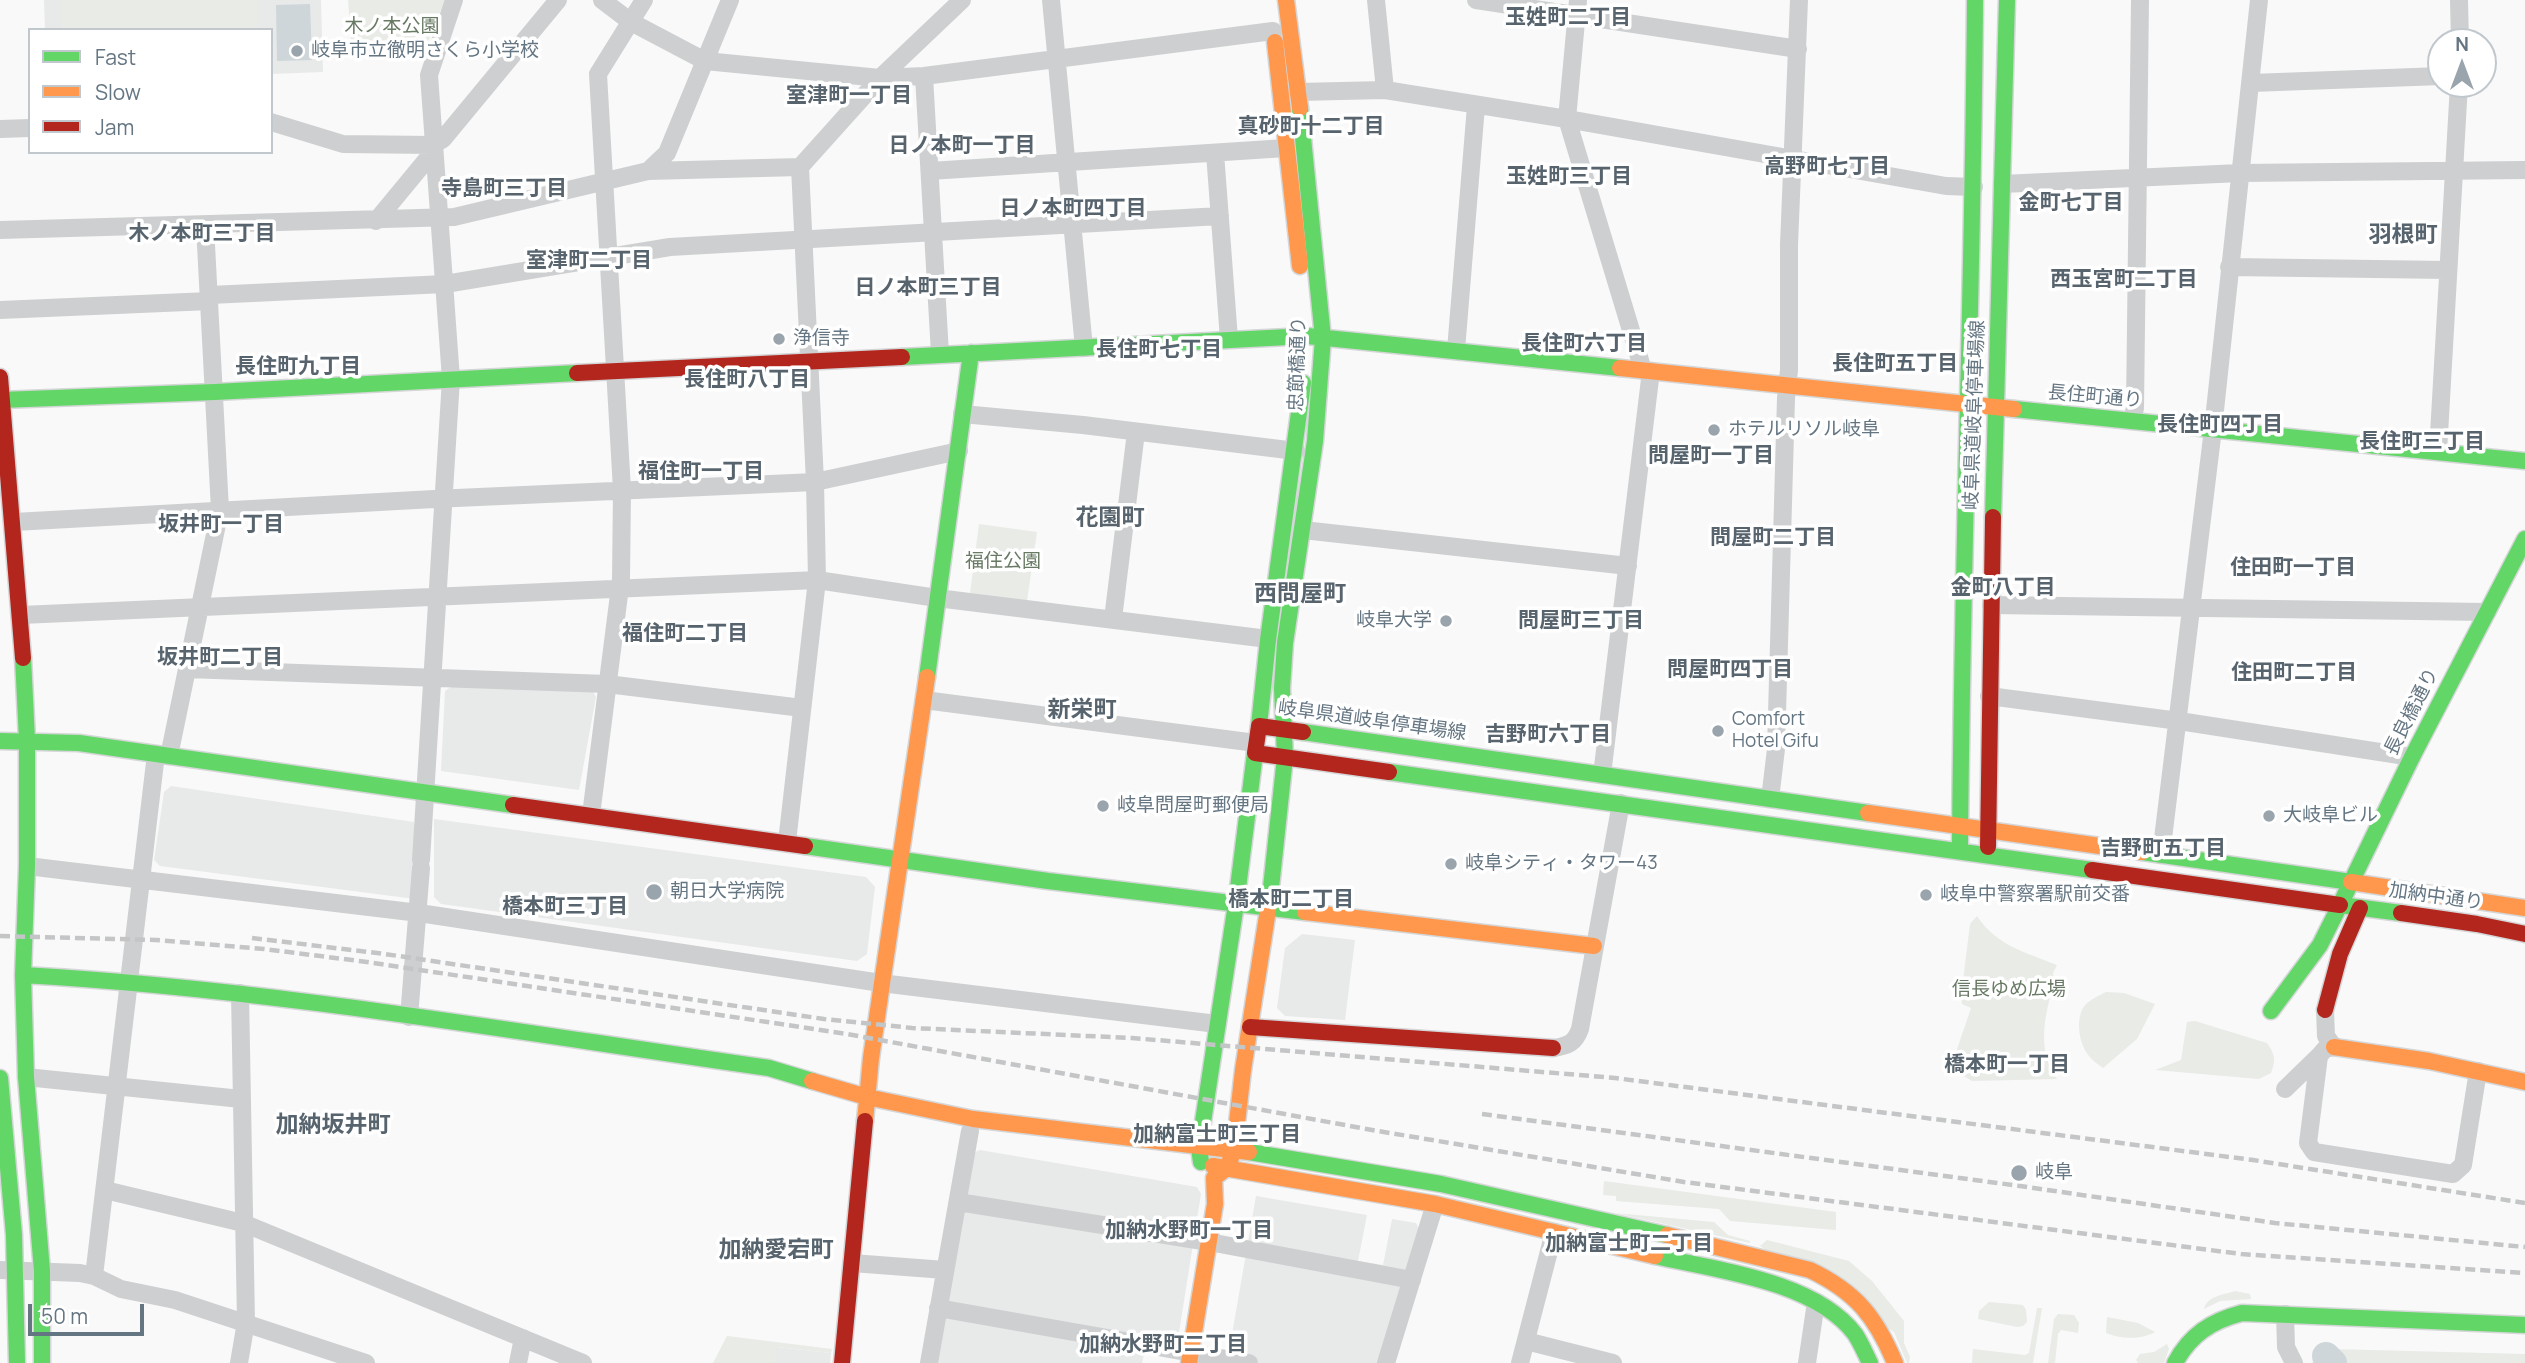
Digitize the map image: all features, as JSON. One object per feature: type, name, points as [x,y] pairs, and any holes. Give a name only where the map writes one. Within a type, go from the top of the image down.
[{"type":"main road","name":"忠節橋通り","points":[[1200,1156],[1216,1024],[1236,904],[1268,639],[1315,337],[1286,148],[1270,0]]},
{"type":"main road","name":"忠節橋通り","points":[[1220,1173],[1234,1150],[1268,907],[1284,757],[1282,688],[1285,643],[1315,441],[1315,337],[1298,92],[1286,0]]},
{"type":"main road","name":"岐阜県道岐阜停車場線","points":[[1960,851],[1962,614],[1974,187],[1975,0]]},
{"type":"main road","name":"岐阜県道岐阜停車場線","points":[[1987,855],[1995,409],[2007,0]]},
{"type":"main road","name":"長住町通り","points":[[2,400],[215,392],[1230,339],[1315,337],[1969,403],[1995,409],[2525,461]]},
{"type":"main road","points":[[842,1363],[867,1097],[881,983],[901,861],[971,354]]},
{"type":"main road","points":[[0,377],[21,615],[27,740],[27,866],[23,975],[26,1077],[42,1271],[42,1363]]},
{"type":"main road","name":"長良橋通り","points":[[2271,1011],[2320,945],[2525,539]]},
{"type":"main road","name":"岐阜県道岐阜停車場線","points":[[1257,740],[1284,729],[2351,882]]},
{"type":"main road","points":[[1257,740],[1284,757],[2340,905]]},
{"type":"main road","points":[[0,741],[79,743],[787,842],[901,861],[1594,946]]},
{"type":"main road","points":[[2325,1010],[2340,954],[2372,879]]},
{"type":"main road","name":"加納中通り","points":[[2351,882],[2372,879],[2525,908]]},
{"type":"main road","name":"加納中通り","points":[[2340,905],[2477,924],[2525,934]]},
{"type":"main road","points":[[23,975],[128,981],[240,993],[769,1068],[867,1097],[973,1119],[1200,1156],[1220,1173],[1434,1204],[1781,1286],[1816,1302],[1840,1319],[1856,1335],[1870,1363]]},
{"type":"main road","points":[[1250,1027],[1553,1048]]},
{"type":"main road","points":[[2326,1051],[2430,1061],[2525,1082]]},
{"type":"main road","points":[[0,1078],[8,1270],[17,1363]]},
{"type":"main road","points":[[867,1097],[915,1117],[970,1131],[1118,1153]]},
{"type":"main road","points":[[1180,1161],[1234,1150],[1454,1187],[1563,1210],[1810,1270],[1843,1288],[1873,1317],[1895,1363]]},
{"type":"main road","points":[[1190,1358],[1220,1173]]},
{"type":"main road","points":[[2175,1363],[2190,1340],[2202,1328],[2220,1318],[2242,1313],[2525,1325]]},
{"type":"street","points":[[409,1017],[419,913],[424,793],[434,678],[451,379],[429,75],[454,0]]},
{"type":"street","points":[[376,220],[558,0]]},
{"type":"street","points":[[603,0],[631,22],[705,61],[880,78],[924,76],[1273,31]]},
{"type":"street","points":[[591,814],[619,589],[622,490],[598,74],[644,0]]},
{"type":"street","points":[[648,171],[667,153],[730,0]]},
{"type":"street","points":[[787,842],[817,580],[800,167],[880,78],[962,0]]},
{"type":"street","points":[[1051,0],[1084,348]]},
{"type":"street","points":[[1376,0],[1385,90]]},
{"type":"street","points":[[1476,0],[1577,8],[1798,49]]},
{"type":"street","points":[[1770,799],[1776,749],[1788,385],[1789,245],[1799,0]]},
{"type":"street","points":[[2132,421],[2135,408],[2140,0]]},
{"type":"street","points":[[2161,855],[2213,429],[2259,0]]},
{"type":"street","points":[[2459,0],[2460,28]]},
{"type":"street","points":[[1577,8],[1567,119],[1647,370],[1629,566],[1602,775]]},
{"type":"street","points":[[924,76],[940,355]]},
{"type":"street","points":[[2251,83],[2427,77]]},
{"type":"street","points":[[1298,92],[1385,90],[1567,119],[1946,186],[1974,187]]},
{"type":"street","points":[[2438,452],[2458,98]]},
{"type":"street","points":[[1456,350],[1476,106]]},
{"type":"street","points":[[273,123],[343,144],[433,148]]},
{"type":"street","points":[[0,129],[28,128]]},
{"type":"street","points":[[930,171],[1286,148]]},
{"type":"street","points":[[1215,153],[1230,339]]},
{"type":"street","points":[[0,230],[454,217],[648,171],[800,167]]},
{"type":"street","points":[[2001,184],[2240,173],[2525,170]]},
{"type":"street","points":[[0,310],[445,284],[670,247],[1220,216]]},
{"type":"street","points":[[94,1276],[140,880],[162,755],[187,669],[220,510],[205,226]]},
{"type":"street","points":[[2229,267],[2448,270]]},
{"type":"street","points":[[962,414],[1296,451]]},
{"type":"street","points":[[1113,619],[1136,432]]},
{"type":"street","points":[[14,522],[444,498],[815,482],[959,451]]},
{"type":"street","points":[[1303,530],[1629,566]]},
{"type":"street","points":[[21,615],[817,580],[937,598],[1268,639]]},
{"type":"street","points":[[1991,606],[2487,612]]},
{"type":"street","points":[[187,669],[607,684],[802,708]]},
{"type":"street","points":[[1989,696],[2179,721],[2413,757]]},
{"type":"street","points":[[924,700],[1257,740]]},
{"type":"street","points":[[1553,1048],[1566,1047],[1576,1040],[1621,803]]},
{"type":"street","points":[[27,866],[419,913],[881,983],[1216,1024]]},
{"type":"street","points":[[239,1363],[246,1322],[240,993]]},
{"type":"street","points":[[2325,1010],[2326,1051],[2308,1143],[2314,1152],[2453,1174],[2463,1166],[2478,1071]]},
{"type":"street","points":[[2285,1088],[2326,1051]]},
{"type":"street","points":[[26,1077],[241,1099]]},
{"type":"street","points":[[929,1363],[970,1131]]},
{"type":"street","points":[[105,1190],[243,1223],[583,1363]]},
{"type":"street","points":[[958,1202],[1209,1242],[1412,1280]]},
{"type":"street","points":[[1386,1363],[1434,1204]]},
{"type":"street","points":[[1520,1363],[1554,1232]]},
{"type":"street","points":[[852,1263],[945,1270]]},
{"type":"street","points":[[8,1270],[94,1276],[121,1289],[175,1300],[366,1363]]},
{"type":"street","points":[[1807,1363],[1816,1302]]},
{"type":"street","points":[[938,1308],[1190,1358],[1249,1363]]},
{"type":"street","points":[[2285,1314],[2286,1347],[2294,1363]]},
{"type":"street","points":[[518,1363],[523,1338]]},
{"type":"street","points":[[1526,1341],[1613,1363]]},
{"type":"shaded area","name":"岐阜市立徹明さくら小学校","points":[[44,0],[321,0],[323,72],[273,74],[273,28],[45,28]]},
{"type":"shaded area","points":[[310,4],[312,60],[277,61],[276,5]]},
{"type":"shaded area","points":[[452,686],[592,690],[596,697],[579,790],[441,771],[445,691]]},
{"type":"shaded area","points":[[171,786],[414,822],[415,899],[160,866],[154,860],[164,792]]},
{"type":"shaded area","name":"朝日大学病院","points":[[434,819],[866,877],[875,887],[867,954],[857,961],[441,904],[434,897]]},
{"type":"shaded area","points":[[1302,934],[1355,940],[1345,1020],[1285,1016],[1277,1008],[1285,948]]},
{"type":"shaded area","points":[[980,1150],[1197,1187],[1201,1194],[1177,1345],[1147,1341],[1142,1363],[937,1363],[973,1153]]},
{"type":"shaded area","points":[[1256,1196],[1367,1215],[1358,1261],[1383,1265],[1392,1219],[1416,1223],[1420,1231],[1383,1363],[1227,1363]]},
{"type":"shaded area","points":[[776,1347],[831,1353],[830,1363],[774,1363]]},
{"type":"green space","points":[[61,0],[257,0],[258,28],[62,28]]},
{"type":"green space","name":"木ノ本公園","points":[[348,0],[445,0],[423,54],[352,55]]},
{"type":"green space","name":"福住公園","points":[[979,524],[1037,532],[1027,601],[970,593]]},
{"type":"green space","name":"信長ゆめ広場","points":[[1977,916],[2003,941],[2057,965],[2053,973],[2044,1043],[2050,1067],[2057,1079],[1972,1081],[1946,1065],[1955,1055],[1971,1008],[1962,1004],[1961,997],[1970,924]]},
{"type":"green space","points":[[2106,992],[2124,993],[2155,1004],[2137,1039],[2103,1068],[2086,1053],[2079,1020],[2085,1005]]},
{"type":"green space","points":[[2195,1021],[2267,1043],[2274,1057],[2271,1073],[2259,1079],[2155,1070],[2181,1060],[2187,1022]]},
{"type":"green space","points":[[1604,1181],[1836,1212],[1836,1230],[1730,1221],[1719,1209],[1616,1201],[1616,1196],[1603,1195]]},
{"type":"green space","points":[[1615,1213],[1714,1222],[1728,1235],[1750,1243]]},
{"type":"green space","points":[[1767,1240],[1849,1261],[1872,1281],[1904,1321],[1904,1343],[1910,1357],[1909,1363],[1894,1332],[1760,1246]]},
{"type":"green space","points":[[2235,1291],[2250,1294],[2251,1299],[2220,1301],[2204,1309],[2208,1301]]},
{"type":"green space","points":[[1989,1302],[2023,1305],[2027,1322],[2017,1327],[1978,1319],[1979,1311]]},
{"type":"green space","points":[[2037,1308],[2042,1308],[2033,1363],[1972,1363],[1973,1349],[2025,1355],[2029,1353]]},
{"type":"green space","points":[[2058,1314],[2074,1315],[2079,1323],[2078,1333],[2061,1330],[2058,1334],[2055,1363],[2048,1363],[2054,1319]]},
{"type":"green space","points":[[2107,1317],[2138,1323],[2155,1332],[2137,1337],[2112,1335],[2106,1333]]},
{"type":"green space","points":[[727,1336],[832,1349],[831,1353],[777,1347],[774,1363],[713,1363]]},
{"type":"green space","points":[[2167,1344],[2169,1349],[2164,1363],[2138,1363],[2136,1360],[2140,1354],[2154,1352]]},
{"type":"green space","points":[[2332,1349],[2525,1354],[2525,1363],[2311,1363]]},
{"type":"waterway","points":[[2326,1356],[2333,1363]]},
{"type":"railway","points":[[0,936],[156,940],[264,949],[367,962],[847,1034],[1372,1130],[1684,1182],[2241,1254],[2525,1273]]},
{"type":"railway","points":[[252,938],[385,954],[824,1019],[912,1028],[1132,1038],[1615,1078],[2253,1160],[2525,1203]]},
{"type":"railway","points":[[1482,1114],[2275,1223],[2525,1247]]},
{"type":"traffic: fast","points":[[1960,845],[1975,0]]},
{"type":"traffic: fast","points":[[1993,517],[2007,0]]},
{"type":"traffic: fast","points":[[1270,897],[1285,757],[1282,688],[1285,643],[1315,441],[1323,338],[1300,108]]},
{"type":"traffic: fast","points":[[902,357],[1307,336],[1620,368]]},
{"type":"traffic: fast","points":[[927,677],[971,353]]},
{"type":"traffic: fast","points":[[0,400],[577,373]]},
{"type":"traffic: fast","points":[[1259,726],[1303,383]]},
{"type":"traffic: fast","points":[[2014,409],[2525,461]]},
{"type":"traffic: fast","points":[[2401,913],[2340,905],[2412,757],[2525,539]]},
{"type":"traffic: fast","points":[[23,658],[27,740],[27,866],[23,975],[26,1077],[42,1271],[42,1363]]},
{"type":"traffic: fast","points":[[1303,732],[1868,813]]},
{"type":"traffic: fast","points":[[0,741],[79,743],[513,805]]},
{"type":"traffic: fast","points":[[1201,1162],[1199,1148],[1236,904],[1255,753]]},
{"type":"traffic: fast","points":[[1389,772],[2092,870]]},
{"type":"traffic: fast","points":[[805,846],[1048,881],[1305,912]]},
{"type":"traffic: fast","points":[[2142,852],[2351,882]]},
{"type":"traffic: fast","points":[[2271,1011],[2320,945],[2340,905]]},
{"type":"traffic: fast","points":[[23,975],[304,1001],[769,1068],[812,1081]]},
{"type":"traffic: fast","points":[[0,1078],[14,1235],[17,1363]]},
{"type":"traffic: fast","points":[[1249,1152],[1441,1184],[1667,1235]]},
{"type":"traffic: fast","points":[[1655,1256],[1763,1280],[1815,1301],[1837,1316],[1855,1334],[1870,1363]]},
{"type":"traffic: fast","points":[[2175,1363],[2187,1344],[2202,1330],[2242,1313],[2525,1325]]},
{"type":"traffic: slow","points":[[1286,0],[1300,108]]},
{"type":"traffic: slow","points":[[1275,42],[1300,266]]},
{"type":"traffic: slow","points":[[1620,368],[2014,409]]},
{"type":"traffic: slow","points":[[865,1121],[871,1058],[927,677]]},
{"type":"traffic: slow","points":[[1868,813],[2142,852]]},
{"type":"traffic: slow","points":[[2351,882],[2525,908]]},
{"type":"traffic: slow","points":[[1189,1363],[1215,1204],[1214,1178],[1227,1168],[1234,1150],[1243,1070],[1270,897]]},
{"type":"traffic: slow","points":[[1305,912],[1594,946]]},
{"type":"traffic: slow","points":[[2334,1047],[2429,1061],[2525,1082]]},
{"type":"traffic: slow","points":[[812,1081],[867,1097],[973,1119],[1249,1152]]},
{"type":"traffic: slow","points":[[1213,1166],[1435,1204],[1655,1256]]},
{"type":"traffic: slow","points":[[1667,1235],[1810,1270],[1826,1278],[1852,1297],[1872,1319],[1895,1363]]},
{"type":"traffic: jam","points":[[577,373],[902,357]]},
{"type":"traffic: jam","points":[[0,377],[23,658]]},
{"type":"traffic: jam","points":[[1988,847],[1993,517]]},
{"type":"traffic: jam","points":[[1303,732],[1259,726],[1255,753],[1389,772]]},
{"type":"traffic: jam","points":[[513,805],[805,846]]},
{"type":"traffic: jam","points":[[2092,870],[2340,905]]},
{"type":"traffic: jam","points":[[2325,1010],[2340,954],[2360,908]]},
{"type":"traffic: jam","points":[[2401,913],[2525,934]]},
{"type":"traffic: jam","points":[[1250,1027],[1553,1048]]},
{"type":"traffic: jam","points":[[842,1363],[865,1121]]},
{"type":"place","name":"岐阜市立徹明さくら小学校","points":[[297,51]]},
{"type":"place","name":"浄信寺","points":[[779,339]]},
{"type":"place","name":"ホテルリソル岐阜","points":[[1714,430]]},
{"type":"place","name":"岐阜大学","points":[[1446,621]]},
{"type":"place","name":"Comfort Hotel Gifu","points":[[1718,731]]},
{"type":"place","name":"岐阜問屋町郵便局","points":[[1103,806]]},
{"type":"place","name":"大岐阜ビル","points":[[2269,816]]},
{"type":"place","name":"岐阜シティ・タワー43","points":[[1451,864]]},
{"type":"place","name":"朝日大学病院","points":[[654,892]]},
{"type":"place","name":"岐阜中警察署駅前交番","points":[[1926,895]]},
{"type":"place","name":"岐阜","points":[[2019,1173]]},
{"type":"district","name":"玉姓町二丁目","points":[[1568,18]]},
{"type":"district","name":"室津町一丁目","points":[[849,96]]},
{"type":"district","name":"真砂町十二丁目","points":[[1311,127]]},
{"type":"district","name":"日ノ本町一丁目","points":[[962,146]]},
{"type":"district","name":"高野町七丁目","points":[[1827,167]]},
{"type":"district","name":"玉姓町三丁目","points":[[1569,177]]},
{"type":"district","name":"寺島町三丁目","points":[[504,189]]},
{"type":"district","name":"金町七丁目","points":[[2071,203]]},
{"type":"district","name":"日ノ本町四丁目","points":[[1073,209]]},
{"type":"district","name":"木ノ本町三丁目","points":[[202,234]]},
{"type":"district","name":"羽根町","points":[[2403,236]]},
{"type":"district","name":"室津町二丁目","points":[[589,261]]},
{"type":"district","name":"西玉宮町二丁目","points":[[2124,280]]},
{"type":"district","name":"日ノ本町三丁目","points":[[928,288]]},
{"type":"district","name":"長住町六丁目","points":[[1584,344]]},
{"type":"district","name":"長住町七丁目","points":[[1159,350]]},
{"type":"district","name":"長住町五丁目","points":[[1895,364]]},
{"type":"district","name":"長住町九丁目","points":[[298,367]]},
{"type":"district","name":"長住町八丁目","points":[[747,380]]},
{"type":"district","name":"長住町四丁目","points":[[2220,425]]},
{"type":"district","name":"長住町三丁目","points":[[2422,442]]},
{"type":"district","name":"問屋町一丁目","points":[[1711,456]]},
{"type":"district","name":"福住町一丁目","points":[[701,472]]},
{"type":"district","name":"花園町","points":[[1110,519]]},
{"type":"district","name":"坂井町一丁目","points":[[221,525]]},
{"type":"district","name":"問屋町二丁目","points":[[1773,538]]},
{"type":"district","name":"住田町一丁目","points":[[2293,568]]},
{"type":"district","name":"金町八丁目","points":[[2003,588]]},
{"type":"district","name":"西問屋町","points":[[1300,595]]},
{"type":"district","name":"問屋町三丁目","points":[[1581,621]]},
{"type":"district","name":"福住町二丁目","points":[[685,634]]},
{"type":"district","name":"坂井町二丁目","points":[[220,658]]},
{"type":"district","name":"問屋町四丁目","points":[[1730,670]]},
{"type":"district","name":"住田町二丁目","points":[[2294,673]]},
{"type":"district","name":"新栄町","points":[[1082,711]]},
{"type":"district","name":"吉野町六丁目","points":[[1548,735]]},
{"type":"district","name":"吉野町五丁目","points":[[2163,849]]},
{"type":"district","name":"橋本町二丁目","points":[[1291,900]]},
{"type":"district","name":"橋本町三丁目","points":[[565,907]]},
{"type":"district","name":"橋本町一丁目","points":[[2007,1065]]},
{"type":"district","name":"加納坂井町","points":[[333,1126]]},
{"type":"district","name":"加納富士町三丁目","points":[[1217,1135]]},
{"type":"district","name":"加納水野町一丁目","points":[[1189,1231]]},
{"type":"district","name":"加納富士町二丁目","points":[[1629,1244]]},
{"type":"district","name":"加納愛宕町","points":[[776,1251]]},
{"type":"district","name":"加納水野町二丁目","points":[[1163,1345]]}]
